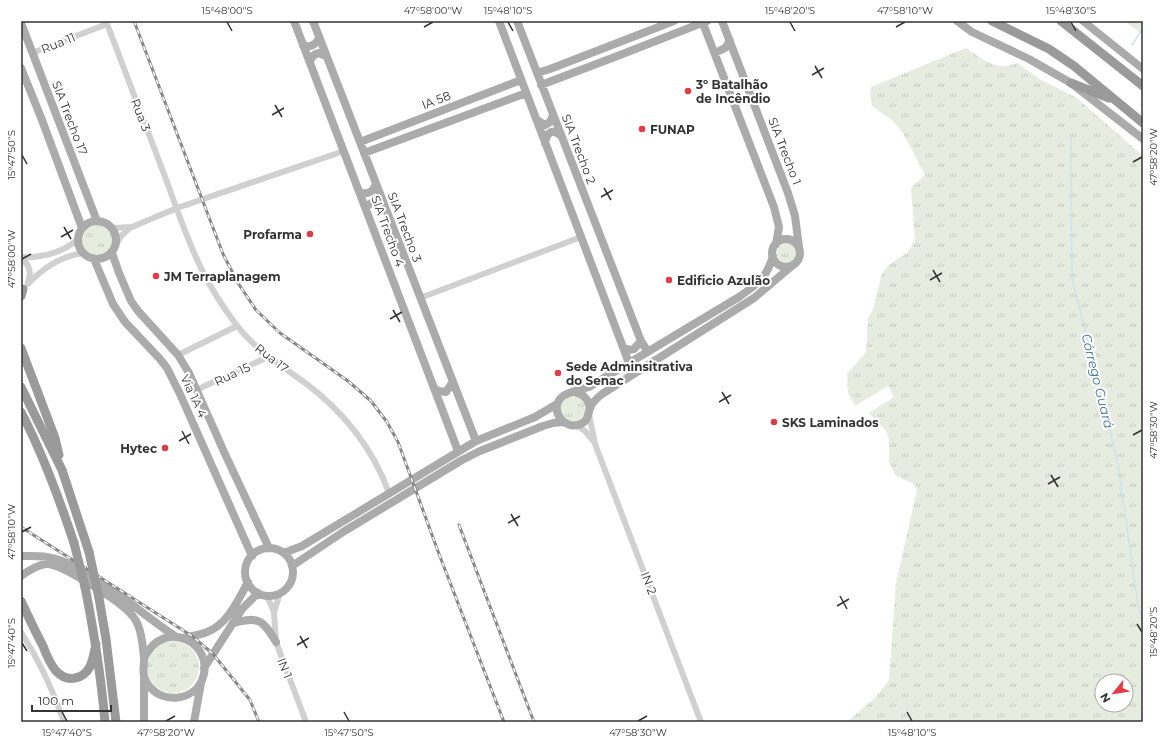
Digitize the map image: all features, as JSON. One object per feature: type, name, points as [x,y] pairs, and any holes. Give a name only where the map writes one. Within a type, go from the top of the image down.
[{"type":"highway","points":[[992,21],[1049,49],[1074,66],[1143,123]]},
{"type":"highway","points":[[1061,21],[1143,86]]},
{"type":"highway","points":[[1071,83],[1115,100]]},
{"type":"highway","points":[[21,348],[56,438],[62,470],[89,552],[106,639],[116,722]]},
{"type":"highway","points":[[21,387],[62,470]]},
{"type":"highway","points":[[21,412],[56,492],[74,543],[85,587],[96,644],[102,685],[105,722]]},
{"type":"highway","points":[[21,601],[49,660],[55,670],[66,678],[73,679],[79,677],[89,670],[96,644]]},
{"type":"main road","name":"SIA Trecho 4","points":[[294,21],[458,450]]},
{"type":"main road","name":"SIA Trecho 3","points":[[313,21],[452,383],[476,441]]},
{"type":"main road","points":[[499,21],[544,143],[629,363]]},
{"type":"main road","name":"SIA Trecho 2","points":[[517,21],[642,341],[648,352]]},
{"type":"main road","points":[[537,73],[674,21]]},
{"type":"main road","name":"SIA Trecho 1","points":[[722,21],[790,198],[795,216],[799,247]]},
{"type":"main road","points":[[957,21],[972,32],[1029,59],[1071,83],[1143,138]]},
{"type":"main road","points":[[1083,21],[1143,69]]},
{"type":"main road","points":[[284,553],[302,546],[415,478],[458,450],[535,417],[557,404],[564,395],[589,387],[739,297],[759,282],[766,274],[773,256],[779,227],[774,207],[704,22],[541,84]]},
{"type":"main road","name":"SIA Trecho 17","points":[[21,23],[97,221]]},
{"type":"main road","points":[[303,45],[311,46],[317,42],[319,38]]},
{"type":"main road","points":[[715,53],[725,48],[730,41]]},
{"type":"main road","points":[[310,62],[311,58],[315,54],[319,53],[326,56]]},
{"type":"main road","points":[[21,68],[82,228]]},
{"type":"main road","name":"IA 58","points":[[360,142],[521,80]]},
{"type":"main road","points":[[509,84],[514,96]]},
{"type":"main road","name":"IA 58","points":[[364,152],[514,96],[526,93]]},
{"type":"main road","points":[[435,113],[440,124]]},
{"type":"main road","points":[[42,120],[55,114]]},
{"type":"main road","points":[[535,118],[545,124],[550,122],[553,115]]},
{"type":"main road","points":[[544,143],[546,136],[550,132],[555,132],[561,136]]},
{"type":"main road","points":[[361,193],[367,194],[371,192],[374,190],[376,184]]},
{"type":"main road","points":[[366,207],[377,201],[384,206]]},
{"type":"main road","points":[[97,221],[103,222],[112,228],[115,233],[116,244],[112,253],[104,259],[94,259],[83,253],[78,244],[78,239],[82,228],[89,222],[97,221]]},
{"type":"main road","points":[[557,404],[557,414],[563,422],[576,426],[584,422],[602,394],[754,298],[797,262],[800,255],[799,247],[792,240],[784,239],[776,244]]},
{"type":"main road","name":"Via 1A 4","points":[[112,253],[127,292],[138,311],[178,355],[196,390],[224,454],[269,548]]},
{"type":"main road","points":[[773,256],[781,266],[793,265]]},
{"type":"main road","name":"Via 1A 4","points":[[94,259],[113,304],[125,322],[160,359],[173,379],[252,556]]},
{"type":"main road","points":[[623,347],[629,350],[634,349],[642,341]]},
{"type":"main road","points":[[435,389],[446,392],[452,383]]},
{"type":"main road","points":[[575,392],[584,396],[589,404],[590,411]]},
{"type":"main road","points":[[292,566],[343,532],[472,455],[543,426],[563,422]]},
{"type":"main road","points":[[269,548],[277,549],[284,553],[292,566],[293,574],[291,582],[286,589],[280,593],[266,596],[258,593],[252,588],[248,582],[246,568],[252,556],[258,550],[269,548]]},
{"type":"main road","points":[[21,556],[51,558],[64,562],[89,574],[179,637],[192,642],[199,650],[203,658],[204,668],[194,722]]},
{"type":"main road","points":[[21,576],[40,566],[46,564],[51,565],[63,569],[113,599],[129,612],[138,625],[144,658]]},
{"type":"main road","points":[[144,722],[144,678],[142,668],[148,649],[156,642],[165,638],[207,632],[218,625],[227,617],[248,582]]},
{"type":"main road","points":[[204,668],[242,609],[258,593]]},
{"type":"main road","points":[[234,623],[254,620],[263,624],[268,628],[276,642]]},
{"type":"main road","points":[[144,678],[149,687],[157,694],[166,698],[187,696],[195,690],[201,681]]},
{"type":"street","name":"Rua 11","points":[[32,53],[106,22]]},
{"type":"street","name":"Rua 3","points":[[106,22],[177,208]]},
{"type":"street","points":[[116,244],[122,235],[132,227],[177,208],[344,151]]},
{"type":"street","name":"Rua 17","points":[[177,208],[195,257],[203,273],[215,295],[237,326],[268,357],[315,390],[348,422],[363,440],[372,455],[389,493]]},
{"type":"street","points":[[112,228],[132,227]]},
{"type":"street","points":[[420,298],[581,237]]},
{"type":"street","points":[[21,258],[37,257],[49,254],[70,246],[78,239]]},
{"type":"street","points":[[23,290],[40,271],[72,254],[83,253]]},
{"type":"street","points":[[21,258],[28,266],[30,272],[30,278],[23,290]]},
{"type":"street","points":[[178,355],[237,326]]},
{"type":"street","name":"Rua 15","points":[[196,390],[268,357]]},
{"type":"street","name":"IN 2","points":[[590,411],[596,444],[702,722]]},
{"type":"street","name":"IN 2","points":[[576,426],[585,430],[596,444]]},
{"type":"street","name":"IN 1","points":[[280,593],[274,612],[276,642],[306,722]]},
{"type":"street","name":"IN 1","points":[[266,596],[274,612]]},
{"type":"street","points":[[21,628],[55,696],[64,722]]},
{"type":"street","points":[[21,632],[25,638]]},
{"type":"green space","points":[[1125,21],[1143,21],[1143,35]]},
{"type":"green space","points":[[966,48],[984,60],[996,65],[1002,66],[1017,63],[1041,80],[1077,98],[1143,156],[1143,722],[847,722],[876,697],[889,680],[896,583],[917,490],[914,484],[896,476],[889,462],[889,439],[886,431],[869,413],[894,397],[888,386],[855,406],[848,392],[847,374],[866,352],[868,318],[873,310],[882,273],[889,265],[908,252],[915,240],[911,188],[925,175],[903,133],[892,120],[872,106],[870,94],[871,87]]},
{"type":"green space","points":[[97,223],[109,228],[114,240],[109,252],[97,257],[85,252],[80,240],[85,228]]},
{"type":"green space","points":[[787,243],[794,246],[797,253],[794,260],[787,263],[780,260],[777,253],[780,246]]},
{"type":"green space","points":[[573,396],[582,400],[586,409],[582,418],[573,422],[564,418],[560,409],[564,400]]},
{"type":"green space","points":[[168,641],[178,641],[192,648],[199,662],[199,672],[192,686],[178,693],[168,693],[158,689],[151,682],[147,672],[147,662],[151,652],[158,645]]},
{"type":"waterway","name":"Córrego Guará","points":[[1132,45],[1143,28]]},
{"type":"waterway","name":"Córrego Guará","points":[[1071,138],[1072,277],[1118,465],[1138,605],[1143,622]]},
{"type":"railway","points":[[134,21],[223,254],[238,283],[256,310],[280,333],[348,381],[371,401],[387,422],[398,442],[439,554],[504,722]]},
{"type":"railway","points":[[459,525],[534,722]]},
{"type":"railway","points":[[21,527],[192,636],[213,654],[250,700],[259,722]]},
{"type":"place","name":"3º Batalhão de Incêndio","points":[[688,91]]},
{"type":"place","name":"FUNAP","points":[[642,129]]},
{"type":"place","name":"Profarma","points":[[310,234]]},
{"type":"place","name":"JM Terraplanagem","points":[[156,276]]},
{"type":"place","name":"Edificio Azulão","points":[[669,280]]},
{"type":"place","name":"Sede Adminsitrativa do Senac","points":[[558,373]]},
{"type":"place","name":"SKS Laminados","points":[[774,422]]},
{"type":"place","name":"Hytec","points":[[165,448]]}]
